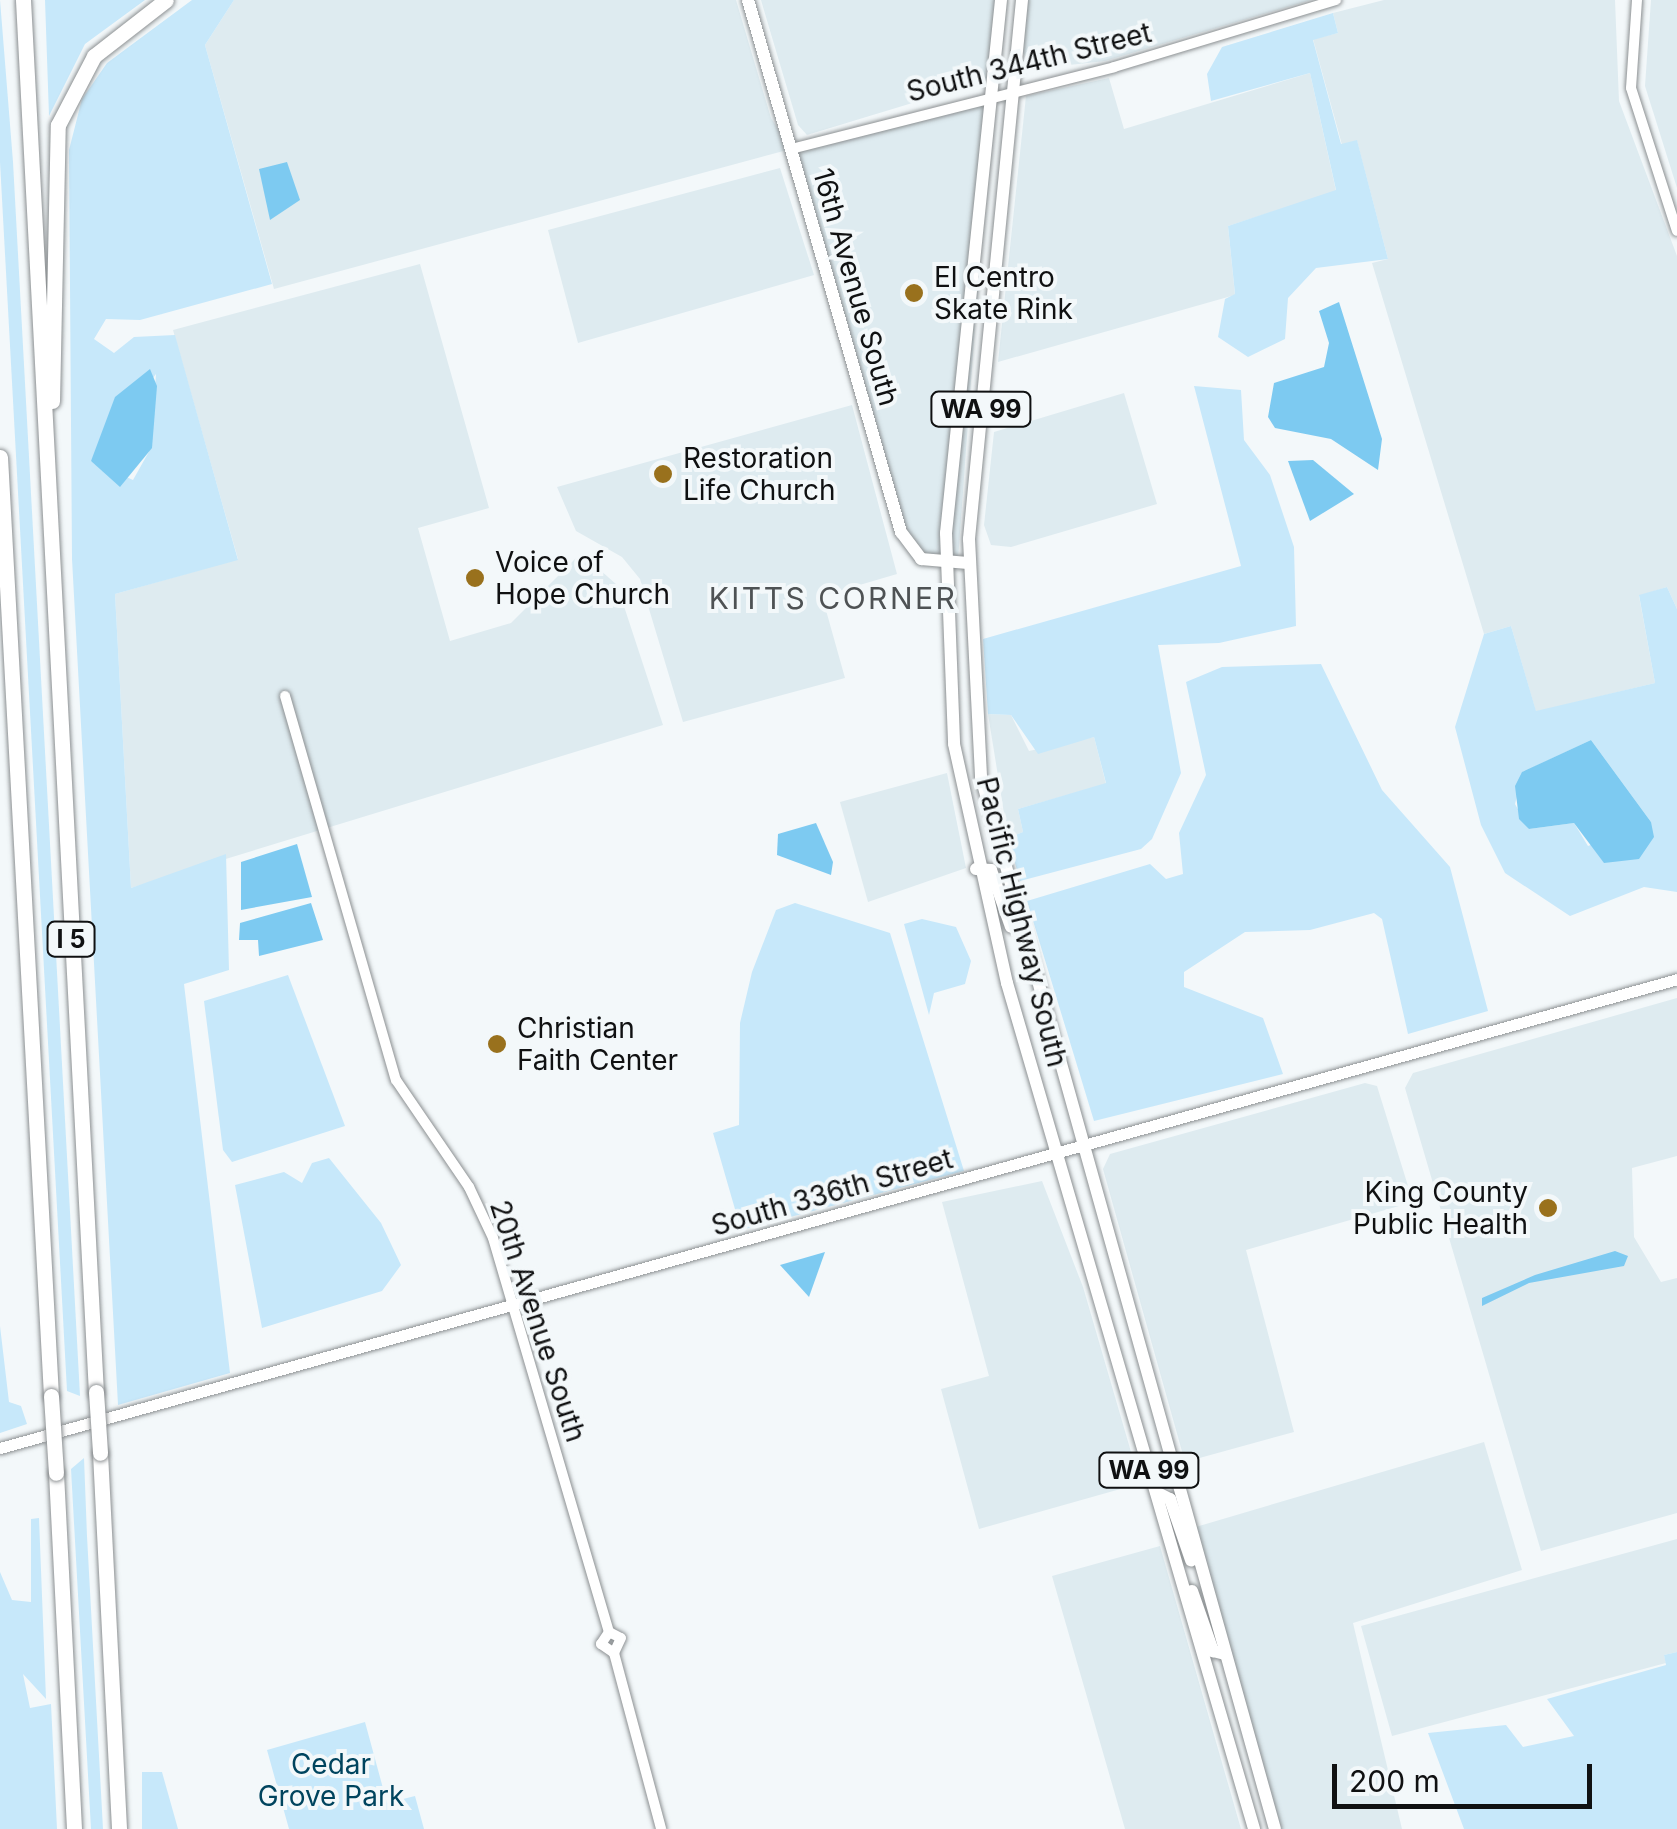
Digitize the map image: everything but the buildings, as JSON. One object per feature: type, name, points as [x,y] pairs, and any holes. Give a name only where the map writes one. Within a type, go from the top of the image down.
[{"type":"highway","name":"I 5","points":[[25,0],[48,516],[119,1829]]},
{"type":"highway","points":[[48,516],[58,125],[94,56],[166,0]]},
{"type":"highway","name":"I 5","points":[[0,457],[74,1829]]},
{"type":"highway","points":[[0,592],[12,696]]},
{"type":"main road","name":"16th Avenue South","points":[[748,0],[897,522],[912,552],[944,563]]},
{"type":"main road","name":"Pacific Highway South","points":[[1001,0],[944,563],[948,702],[976,868],[1056,1156],[1254,1829]]},
{"type":"main road","name":"Pacific Highway South","points":[[1022,0],[968,562],[981,777],[1024,951],[1275,1829]]},
{"type":"main road","points":[[944,563],[968,562]]},
{"type":"main road","points":[[976,868],[991,870],[1024,951]]},
{"type":"main road","name":"South 336th Street","points":[[0,1448],[512,1310],[1677,979]]},
{"type":"main road","points":[[1156,1492],[1170,1499],[1208,1593]]},
{"type":"main road","points":[[1179,1567],[1213,1651],[1225,1654]]},
{"type":"street","name":"South 344th Street","points":[[791,149],[1013,88],[1114,67],[1336,0]]},
{"type":"street","points":[[1637,0],[1631,88],[1677,231]]},
{"type":"street","name":"20th Avenue South","points":[[284,696],[396,1080],[478,1201],[609,1632],[601,1644],[614,1653],[661,1829]]},
{"type":"shaded area","points":[[234,0],[736,0],[771,118],[791,149],[274,289],[205,45]]},
{"type":"shaded area","points":[[761,0],[996,0],[988,80],[807,135],[798,125]]},
{"type":"shaded area","points":[[1028,0],[1311,0],[1105,61],[1034,69],[1023,53]]},
{"type":"shaded area","points":[[1384,0],[1615,0],[1619,101],[1677,256],[1677,609],[1667,587],[1639,596],[1655,683],[1536,712],[1511,626],[1484,634],[1372,263],[1388,259],[1357,141],[1342,145],[1313,39],[1338,33],[1333,13]]},
{"type":"shaded area","points":[[1651,0],[1677,0],[1677,188],[1645,86]]},
{"type":"shaded area","points":[[1310,73],[1336,191],[1228,226],[1235,295],[998,362],[1026,96],[1109,78],[1124,129]]},
{"type":"shaded area","points":[[992,94],[958,560],[912,552],[791,149]]},
{"type":"shaded area","points":[[780,168],[814,275],[578,343],[548,230]]},
{"type":"shaded area","points":[[420,264],[489,508],[418,528],[450,641],[511,623],[581,553],[617,585],[663,725],[131,888],[115,594],[238,559],[173,330]]},
{"type":"shaded area","points":[[1124,393],[1157,504],[1011,547],[991,545],[984,525],[994,432]]},
{"type":"shaded area","points":[[852,405],[897,574],[822,596],[845,678],[683,722],[640,579],[622,557],[576,531],[557,487]]},
{"type":"shaded area","points":[[988,714],[1011,715],[1029,751],[1094,737],[1106,784],[1018,809],[1023,832],[1008,838]]},
{"type":"shaded area","points":[[947,773],[966,868],[868,902],[840,802]]},
{"type":"shaded area","points":[[1677,998],[1677,1156],[1632,1168],[1634,1237],[1661,1282],[1677,1278],[1677,1513],[1541,1551],[1405,1088],[1413,1073]]},
{"type":"shaded area","points":[[1365,1083],[1377,1086],[1413,1202],[1246,1250],[1294,1432],[1185,1462],[1103,1169],[1110,1154]]},
{"type":"shaded area","points":[[1042,1181],[1083,1287],[1138,1476],[1131,1486],[979,1529],[941,1389],[989,1376],[942,1202]]},
{"type":"shaded area","points":[[1484,1442],[1522,1570],[1353,1623],[1402,1829],[1275,1829],[1189,1529]]},
{"type":"shaded area","points":[[1677,1539],[1677,1652],[1664,1655],[1666,1663],[1392,1736],[1361,1626]]},
{"type":"shaded area","points":[[1160,1546],[1241,1829],[1125,1829],[1052,1576]]},
{"type":"green space","points":[[0,0],[13,162],[80,1396],[67,1391],[0,162]]},
{"type":"green space","points":[[45,0],[145,0],[85,44],[49,116]]},
{"type":"green space","points":[[192,0],[234,0],[205,45],[272,284],[140,320],[106,319],[94,339],[114,353],[134,337],[175,335],[238,560],[115,594],[131,888],[226,854],[229,970],[184,984],[230,1373],[118,1405],[72,559],[69,150],[82,99],[107,63]],"holes":[[[156,374],[151,448],[133,480],[91,461]]]},
{"type":"green space","points":[[1333,13],[1338,33],[1313,40],[1341,144],[1357,140],[1388,259],[1316,268],[1288,298],[1285,339],[1248,357],[1218,337],[1225,299],[1235,294],[1228,226],[1336,190],[1310,73],[1211,101],[1207,74],[1222,47]]},
{"type":"green space","points":[[1194,386],[1241,390],[1244,440],[1270,475],[1294,547],[1296,626],[1219,643],[1158,645],[1181,773],[1152,839],[1141,849],[1020,881],[1008,838],[1023,832],[1018,809],[1106,783],[1094,737],[1038,754],[1011,715],[988,714],[983,639],[1241,566]]},
{"type":"green space","points":[[1667,587],[1677,609],[1677,892],[1644,887],[1570,916],[1505,873],[1481,825],[1455,727],[1484,634],[1511,626],[1536,711],[1655,683],[1639,595]],"holes":[[[1591,740],[1651,822],[1588,846],[1574,823],[1529,829],[1515,804],[1523,772]]]},
{"type":"green space","points":[[1321,664],[1382,790],[1450,867],[1488,1011],[1408,1034],[1382,919],[1374,913],[1310,930],[1245,932],[1184,972],[1184,987],[1263,1018],[1283,1074],[1094,1121],[1027,901],[1150,864],[1166,879],[1183,874],[1179,833],[1206,775],[1186,682],[1222,667]]},
{"type":"green space","points":[[795,903],[890,933],[964,1171],[741,1230],[713,1133],[739,1125],[740,1023],[752,972],[776,910]]},
{"type":"green space","points":[[922,919],[956,927],[971,961],[965,984],[934,993],[929,1015],[904,924]]},
{"type":"green space","points":[[288,975],[345,1126],[232,1162],[223,1150],[204,1001]]},
{"type":"green space","points":[[329,1158],[381,1223],[401,1265],[382,1291],[262,1328],[235,1185],[284,1172],[302,1183],[312,1163]]},
{"type":"green space","points":[[0,1326],[9,1402],[21,1406],[27,1424],[0,1433]]},
{"type":"green space","points":[[84,1458],[103,1829],[91,1829],[71,1469]]},
{"type":"green space","points":[[39,1518],[46,1699],[23,1674],[30,1708],[51,1704],[57,1829],[0,1829],[0,1572],[12,1600],[31,1602],[31,1519]]},
{"type":"green space","points":[[1677,1652],[1677,1829],[1464,1829],[1428,1733],[1506,1725],[1523,1747],[1574,1736],[1547,1699],[1666,1665],[1664,1655]]},
{"type":"green space","name":"Cedar Grove Park","points":[[365,1722],[387,1803],[415,1796],[424,1829],[289,1829],[267,1750]]},
{"type":"green space","points":[[142,1772],[162,1772],[178,1829],[142,1829]]},
{"type":"water","points":[[287,162],[300,200],[270,220],[259,169]]},
{"type":"water","points":[[1339,302],[1382,439],[1378,470],[1331,439],[1275,428],[1268,417],[1274,383],[1324,367],[1329,343],[1319,311]]},
{"type":"water","points":[[150,369],[157,386],[152,448],[120,487],[91,461],[115,397]]},
{"type":"water","points":[[1313,460],[1354,494],[1310,521],[1288,461]]},
{"type":"water","points":[[1591,740],[1651,822],[1654,837],[1639,859],[1604,863],[1574,823],[1529,829],[1519,819],[1515,786],[1522,772]]},
{"type":"water","points":[[816,823],[833,862],[831,875],[777,855],[778,834]]},
{"type":"water","points":[[297,844],[312,897],[241,910],[241,862]]},
{"type":"water","points":[[311,903],[323,940],[259,956],[258,940],[239,940],[240,923]]},
{"type":"water","points":[[1615,1251],[1628,1256],[1624,1266],[1529,1283],[1482,1306],[1482,1298],[1535,1275]]},
{"type":"water","points":[[825,1252],[809,1297],[780,1265]]},
{"type":"place","name":"El Centro Skate Rink","points":[[914,293]]},
{"type":"place","name":"Restoration Life Church","points":[[663,474]]},
{"type":"place","name":"Voice of Hope Church","points":[[475,578]]},
{"type":"place","name":"Christian Faith Center","points":[[497,1044]]},
{"type":"place","name":"King County Public Health","points":[[1548,1208]]},
{"type":"district","name":"KITTS CORNER","points":[[833,598]]}]
